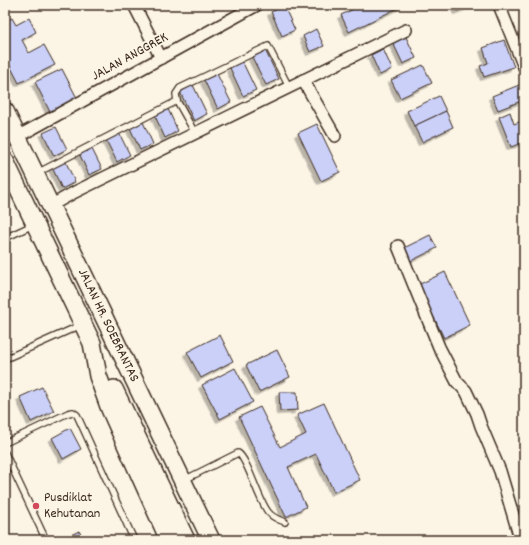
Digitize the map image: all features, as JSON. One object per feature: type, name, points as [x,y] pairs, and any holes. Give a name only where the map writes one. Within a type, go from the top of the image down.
[{"type":"main road","name":"JALAN HR. SOEBRANTAS","points":[[5,111],[211,540]]},
{"type":"main road","name":"JALAN HR. SOEBRANTAS","points":[[5,161],[92,343],[98,376],[110,409],[169,540]]},
{"type":"main road","points":[[92,343],[186,540]]},
{"type":"street","points":[[134,5],[160,58]]},
{"type":"street","points":[[499,5],[524,67]]},
{"type":"street","name":"JALAN ANGGREK","points":[[17,137],[252,7]]},
{"type":"street","points":[[50,206],[75,192],[406,30]]},
{"type":"street","points":[[303,80],[335,136]]},
{"type":"street","points":[[398,246],[439,347],[457,382],[466,391],[477,414],[500,471],[520,536]]},
{"type":"lane","points":[[195,133],[177,101],[176,94],[180,88],[268,46],[289,87]]},
{"type":"lane","points":[[35,174],[177,101]]},
{"type":"lane","points":[[5,238],[35,224]]},
{"type":"lane","points":[[5,359],[83,324]]},
{"type":"lane","points":[[5,443],[68,413],[73,412],[77,415],[134,540]]},
{"type":"lane","points":[[5,453],[46,540]]},
{"type":"lane","points":[[182,481],[238,453],[240,454],[267,511],[274,517],[285,522]]},
{"type":"building","points":[[362,5],[404,5],[349,32],[341,15]]},
{"type":"building","points":[[454,5],[473,5],[457,11]]},
{"type":"building","points":[[284,6],[295,30],[282,36],[271,12]]},
{"type":"building","points":[[12,18],[16,25],[29,18],[36,32],[22,40],[29,53],[44,45],[55,65],[19,83],[5,56],[5,22]]},
{"type":"building","points":[[316,29],[324,46],[310,52],[303,36]]},
{"type":"building","points":[[406,37],[416,58],[403,64],[393,43]]},
{"type":"building","points":[[504,40],[514,67],[484,77],[480,66],[488,63],[483,48]]},
{"type":"building","points":[[383,49],[392,69],[380,75],[371,55]]},
{"type":"building","points":[[265,50],[279,79],[266,85],[252,57]]},
{"type":"building","points":[[242,61],[256,90],[243,96],[230,68]]},
{"type":"building","points":[[423,65],[432,83],[400,98],[391,80]]},
{"type":"building","points":[[62,69],[77,98],[50,112],[35,82]]},
{"type":"building","points":[[217,74],[231,102],[218,109],[204,80]]},
{"type":"building","points":[[524,83],[524,100],[498,110],[492,96]]},
{"type":"building","points":[[193,85],[207,114],[194,121],[180,92]]},
{"type":"building","points":[[439,96],[446,111],[414,126],[407,111]]},
{"type":"building","points":[[168,109],[178,131],[165,138],[155,116]]},
{"type":"building","points":[[446,111],[453,127],[422,142],[414,126]]},
{"type":"building","points":[[510,112],[514,124],[524,120],[524,142],[511,147],[499,117]]},
{"type":"building","points":[[143,122],[153,144],[140,150],[130,128]]},
{"type":"building","points":[[317,124],[340,172],[321,181],[298,133]]},
{"type":"building","points":[[56,127],[67,149],[54,156],[43,133]]},
{"type":"building","points":[[119,133],[130,155],[117,162],[106,140]]},
{"type":"building","points":[[91,147],[102,169],[89,175],[79,153]]},
{"type":"building","points":[[65,160],[75,182],[62,189],[52,167]]},
{"type":"building","points":[[430,235],[437,248],[409,262],[402,249]]},
{"type":"building","points":[[445,272],[470,325],[444,338],[418,285]]},
{"type":"building","points":[[220,335],[233,361],[201,378],[187,352]]},
{"type":"building","points":[[277,350],[290,377],[259,392],[246,365]]},
{"type":"building","points":[[235,368],[253,402],[220,419],[202,385]]},
{"type":"building","points":[[42,387],[54,411],[31,422],[20,397]]},
{"type":"building","points":[[279,392],[297,392],[298,410],[280,411]]},
{"type":"building","points":[[324,403],[360,480],[334,492],[316,454],[288,467],[306,507],[286,517],[239,417],[260,407],[280,447],[306,434],[297,415]]},
{"type":"building","points":[[70,428],[81,449],[63,459],[52,438]]},
{"type":"building","points":[[79,531],[84,540],[61,540]]},
{"type":"place","name":"Pusdiklat Kehutanan","points":[[36,506]]}]
